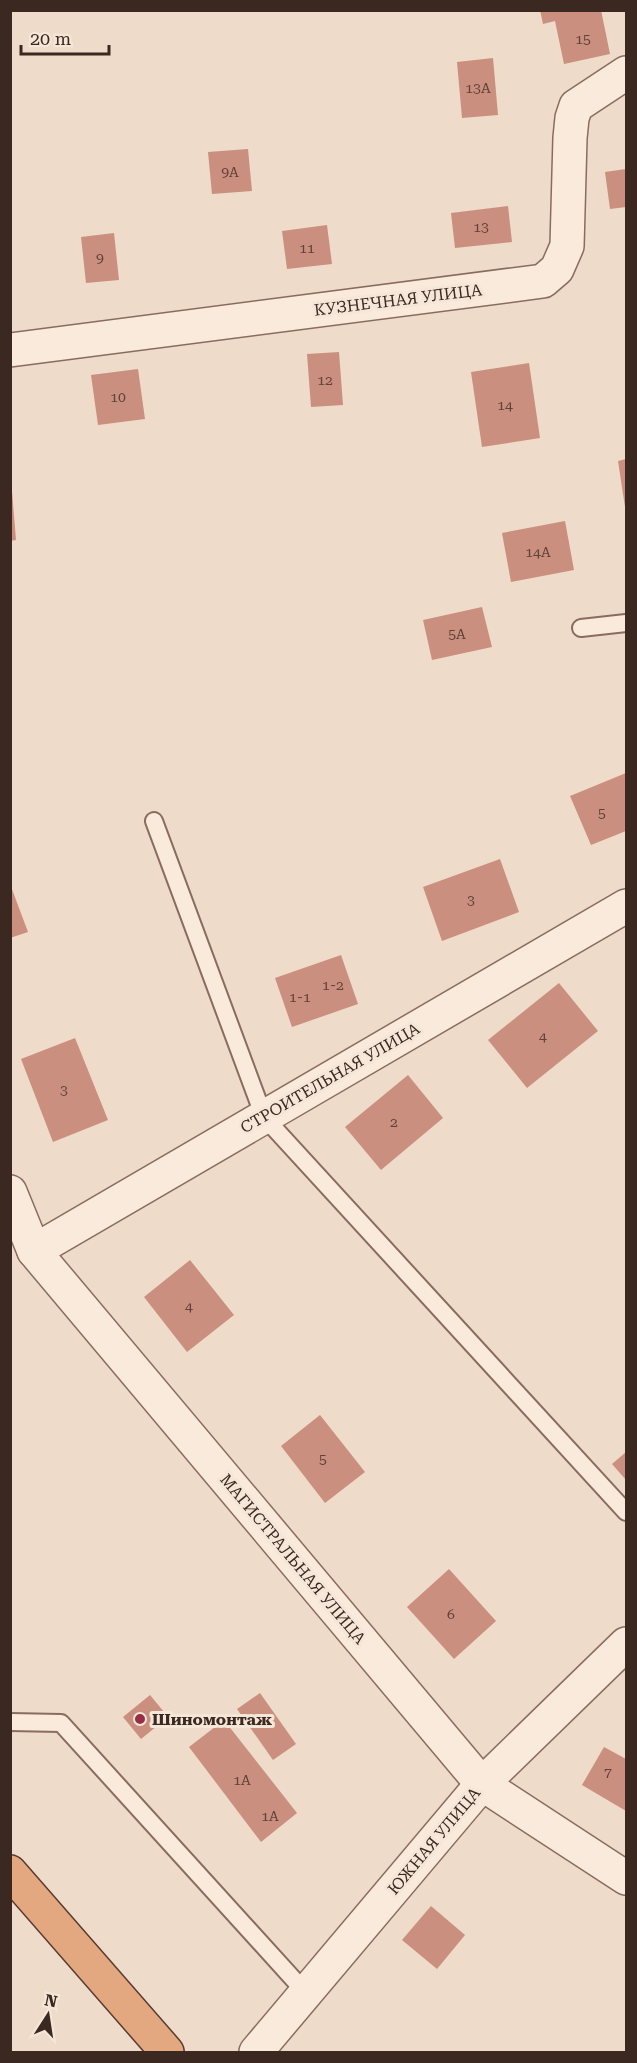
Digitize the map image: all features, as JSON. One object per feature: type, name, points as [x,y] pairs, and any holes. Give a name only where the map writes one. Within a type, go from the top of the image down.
[{"type":"highway","points":[[10,1872],[167,2052]]},
{"type":"street","name":"КУЗНЕЧНАЯ УЛИЦА","points":[[10,350],[543,281],[557,269],[567,246],[570,138],[576,106],[627,73]]},
{"type":"street","name":"СТРОИТЕЛЬНАЯ УЛИЦА","points":[[34,1251],[627,906]]},
{"type":"street","name":"МАГИСТРАЛЬНАЯ УЛИЦА","points":[[10,1192],[34,1251],[482,1784],[627,1878]]},
{"type":"street","name":"ЮЖНАЯ УЛИЦА","points":[[256,2052],[482,1784],[627,1644]]},
{"type":"lane","points":[[581,628],[627,623]]},
{"type":"lane","points":[[154,821],[264,1117],[627,1512]]},
{"type":"lane","points":[[10,1722],[61,1723],[306,1993]]},
{"type":"building","points":[[540,10],[601,10],[610,54],[564,64],[555,21],[543,24]]},
{"type":"building","points":[[493,58],[498,115],[462,118],[457,62]]},
{"type":"building","points":[[248,149],[252,191],[212,194],[208,152]]},
{"type":"building","points":[[626,169],[626,207],[610,209],[605,172]]},
{"type":"building","points":[[508,206],[512,242],[455,248],[451,213]]},
{"type":"building","points":[[327,225],[332,264],[287,269],[282,231]]},
{"type":"building","points":[[114,233],[119,280],[86,283],[81,237]]},
{"type":"building","points":[[339,352],[343,405],[311,407],[307,354]]},
{"type":"building","points":[[529,363],[540,438],[482,447],[471,372]]},
{"type":"building","points":[[138,369],[145,419],[98,425],[91,375]]},
{"type":"building","points":[[626,459],[626,507],[625,507],[618,461]]},
{"type":"building","points":[[10,491],[12,491],[16,540],[10,541]]},
{"type":"building","points":[[565,521],[574,570],[511,582],[502,533]]},
{"type":"building","points":[[482,607],[492,647],[432,660],[423,620]]},
{"type":"building","points":[[626,773],[626,831],[591,845],[570,796]]},
{"type":"building","points":[[500,859],[519,912],[442,941],[423,887]]},
{"type":"building","points":[[10,884],[28,932],[10,938]]},
{"type":"building","points":[[341,955],[358,1004],[292,1027],[275,978]]},
{"type":"building","points":[[559,983],[598,1031],[527,1088],[488,1040]]},
{"type":"building","points":[[75,1038],[108,1120],[53,1142],[21,1059]]},
{"type":"building","points":[[408,1075],[443,1118],[381,1170],[345,1127]]},
{"type":"building","points":[[190,1260],[234,1315],[187,1352],[144,1297]]},
{"type":"building","points":[[320,1415],[365,1472],[325,1503],[281,1446]]},
{"type":"building","points":[[626,1452],[626,1480],[612,1464]]},
{"type":"building","points":[[449,1569],[496,1621],[454,1659],[407,1607]]},
{"type":"building","points":[[260,1693],[296,1744],[273,1760],[237,1709]]},
{"type":"building","name":"Шиномонтаж","points":[[150,1695],[164,1712],[153,1722],[157,1726],[141,1739],[123,1717]]},
{"type":"building","points":[[224,1720],[297,1813],[261,1842],[189,1747]]},
{"type":"building","points":[[604,1747],[626,1759],[626,1811],[582,1785]]},
{"type":"building","points":[[431,1906],[465,1935],[437,1969],[402,1940]]},
{"type":"place","name":"Шиномонтаж","points":[[140,1719]]}]
